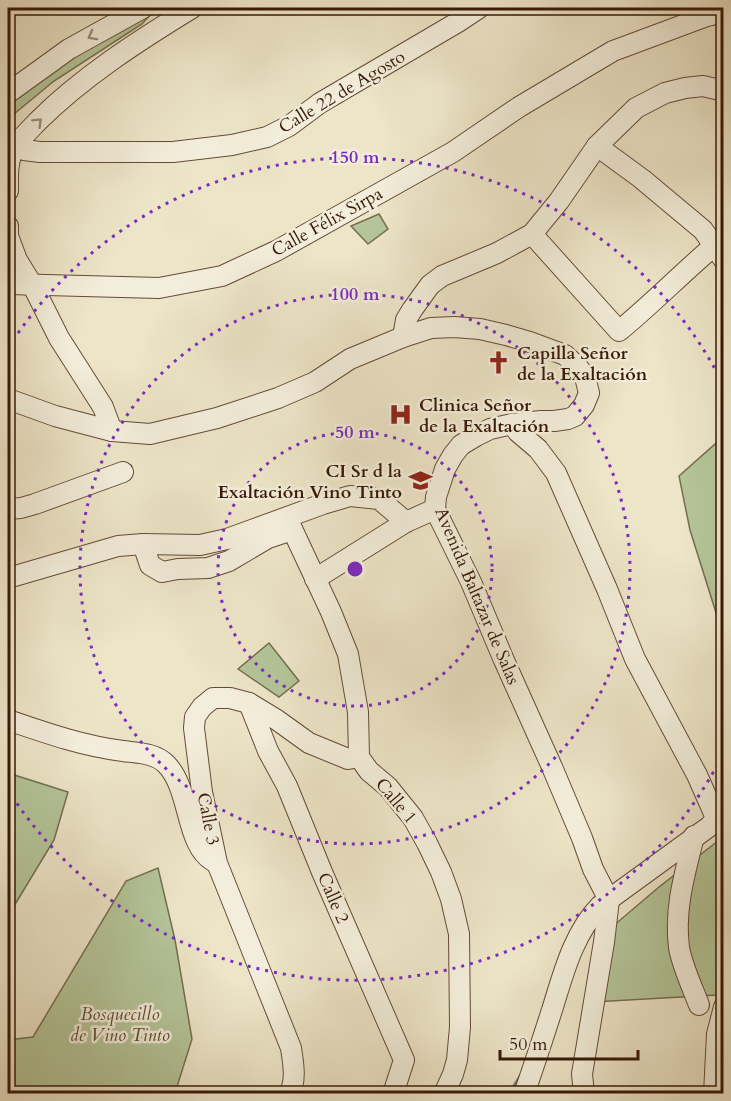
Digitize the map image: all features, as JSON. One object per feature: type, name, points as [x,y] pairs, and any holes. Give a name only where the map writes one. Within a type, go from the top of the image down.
[{"type":"street","points":[[8,93],[69,49],[143,8]]},
{"type":"street","name":"Calle 22 de Agosto","points":[[11,145],[49,153],[173,152],[253,141],[289,126],[320,103],[479,8]]},
{"type":"street","points":[[8,191],[11,145],[90,77],[181,10]]},
{"type":"street","name":"Calle Félix Sirpa","points":[[8,284],[159,288],[222,276],[276,251],[453,152],[519,107],[613,51],[723,12]]},
{"type":"street","points":[[403,337],[406,320],[430,285],[442,276],[496,253],[532,234],[559,201],[597,146],[636,108],[665,93],[685,88],[703,86],[723,91]]},
{"type":"street","points":[[532,234],[619,331],[691,265],[719,253],[703,230],[642,179],[597,146]]},
{"type":"street","points":[[8,226],[8,236],[17,260],[59,338],[103,407],[112,431]]},
{"type":"street","name":"Avenida Baltazar de Salas","points":[[8,399],[55,416],[112,431],[150,434],[227,415],[278,398],[315,382],[350,359],[431,328],[480,329],[530,342],[565,355],[585,377],[589,393],[584,405],[575,416],[568,419],[542,420],[490,429],[461,445],[445,469],[436,497],[435,509],[471,582],[552,767],[593,868],[609,900]]},
{"type":"street","points":[[512,424],[538,449],[556,474],[635,659],[716,813],[714,822],[592,914],[577,939],[566,966],[524,1094]]},
{"type":"street","points":[[8,509],[35,504],[123,472]]},
{"type":"street","points":[[143,544],[150,565],[162,572],[208,568],[229,561],[323,504],[350,496],[379,499],[406,522]]},
{"type":"street","points":[[315,579],[406,522],[435,509]]},
{"type":"street","points":[[8,578],[117,546],[200,545],[227,539],[249,530],[289,524]]},
{"type":"street","points":[[289,524],[331,612],[348,654],[358,711],[359,757]]},
{"type":"street","name":"Calle 3","points":[[289,1094],[294,1070],[291,1048],[217,863],[202,792],[194,728],[195,717],[213,698],[230,698],[249,703],[309,742],[348,759],[359,757]]},
{"type":"street","name":"Calle 2","points":[[249,703],[404,1060],[393,1094]]},
{"type":"street","points":[[8,720],[76,743],[156,757],[165,762],[180,785],[193,831],[203,854],[217,863]]},
{"type":"street","name":"Calle 1","points":[[359,757],[369,771],[388,787],[413,818],[441,872],[452,899],[459,934],[460,1027],[457,1060],[444,1094]]},
{"type":"street","points":[[694,836],[681,891],[678,922],[679,949],[699,1005]]},
{"type":"street","points":[[584,1094],[582,1074],[609,900]]},
{"type":"street","points":[[714,1094],[717,1034],[723,1007]]},
{"type":"green space","points":[[149,8],[152,13],[142,24],[54,81],[8,119],[8,92]]},
{"type":"green space","points":[[379,214],[388,229],[368,244],[351,226]]},
{"type":"green space","points":[[723,437],[723,635],[690,530],[679,476]]},
{"type":"green space","points":[[269,643],[299,681],[279,697],[238,669]]},
{"type":"green space","points":[[8,773],[68,792],[54,840],[8,916]]},
{"type":"green space","points":[[723,837],[724,980],[717,995],[593,1002],[599,938]]},
{"type":"green space","name":"Bosquecillo de Vino Tinto","points":[[158,868],[175,940],[192,1039],[175,1093],[8,1093],[8,1040],[33,1037],[126,881]]},
{"type":"waterway","points":[[510,1094],[522,1075]]},
{"type":"place","name":"Capilla Señor de la Exaltación","points":[[499,363]]},
{"type":"place","name":"Clinica Señor de la Exaltación","points":[[401,415]]},
{"type":"place","name":"CI Sr d la Exaltación Vino Tinto","points":[[420,481]]}]
